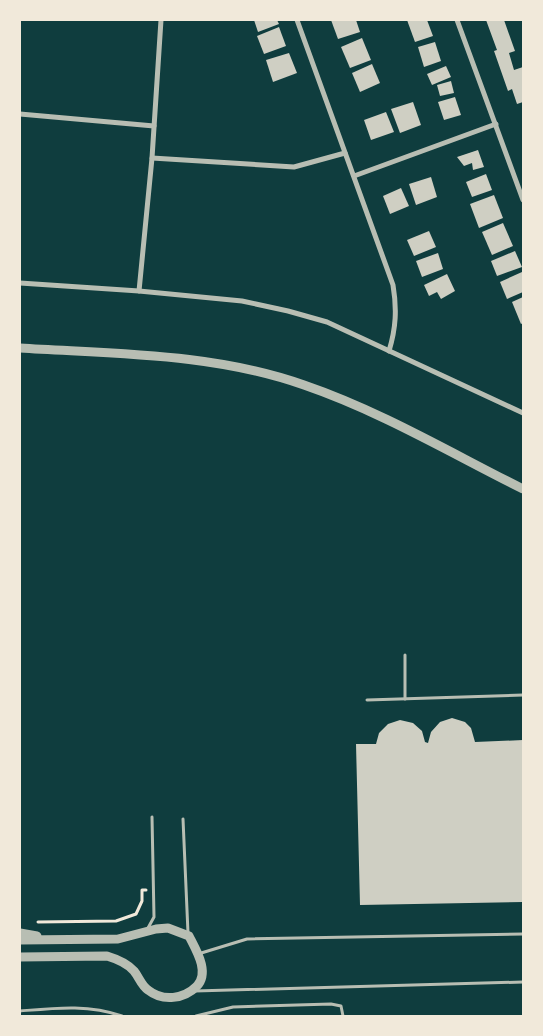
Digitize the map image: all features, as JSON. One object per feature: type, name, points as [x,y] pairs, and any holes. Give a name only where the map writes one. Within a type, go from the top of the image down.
[{"type":"street","points":[[139,291],[152,158],[161,20]]},
{"type":"street","points":[[297,20],[393,285],[396,308],[394,332],[389,351]]},
{"type":"street","points":[[457,20],[523,200]]},
{"type":"street","points":[[20,114],[154,126]]},
{"type":"street","points":[[354,176],[496,124]]},
{"type":"street","points":[[152,158],[294,167],[346,153]]},
{"type":"street","points":[[20,283],[139,291],[242,302],[288,311],[327,322],[523,413]]},
{"type":"street","points":[[20,348],[185,359],[248,370],[303,384],[346,400],[523,489]]},
{"type":"street","points":[[20,940],[118,939],[168,928],[189,936],[198,954],[203,974],[200,982],[192,991],[182,996],[170,998],[148,991],[140,982],[135,972],[120,960],[107,956],[20,956]]},
{"type":"street","points":[[20,933],[58,940]]},
{"type":"lane","points":[[405,654],[405,700]]},
{"type":"lane","points":[[367,700],[523,695]]},
{"type":"lane","points":[[144,932],[154,917],[152,817]]},
{"type":"lane","points":[[183,819],[186,927],[189,936]]},
{"type":"lane","points":[[198,954],[247,939],[523,934]]},
{"type":"lane","points":[[192,991],[523,982]]},
{"type":"lane","points":[[196,1016],[233,1007],[331,1004],[341,1006],[343,1016]]},
{"type":"lane","points":[[20,1011],[64,1008],[101,1009],[122,1016]]},
{"type":"path","points":[[35,922],[116,921],[136,914],[142,901],[142,890],[154,891]]},
{"type":"building","points":[[254,20],[277,20],[279,24],[258,32]]},
{"type":"building","points":[[331,20],[356,20],[360,32],[338,39]]},
{"type":"building","points":[[407,20],[427,20],[433,36],[415,42]]},
{"type":"building","points":[[486,20],[504,20],[515,51],[509,53],[514,70],[523,67],[523,102],[517,104],[512,89],[508,91],[494,51],[497,50]]},
{"type":"building","points":[[279,27],[286,46],[264,54],[257,36]]},
{"type":"building","points":[[362,38],[371,60],[350,68],[341,47]]},
{"type":"building","points":[[435,42],[441,61],[424,67],[418,47]]},
{"type":"building","points":[[289,53],[297,73],[273,82],[266,60]]},
{"type":"building","points":[[372,64],[380,83],[360,92],[352,73]]},
{"type":"building","points":[[446,66],[451,77],[432,85],[427,74]]},
{"type":"building","points":[[451,81],[454,93],[440,96],[437,85]]},
{"type":"building","points":[[455,97],[461,115],[444,120],[438,102]]},
{"type":"building","points":[[413,102],[421,125],[400,133],[391,109]]},
{"type":"building","points":[[386,112],[394,132],[371,140],[364,120]]},
{"type":"building","points":[[478,150],[484,167],[473,170],[472,163],[464,166],[457,157]]},
{"type":"building","points":[[486,174],[492,190],[472,197],[466,182]]},
{"type":"building","points":[[431,177],[437,197],[416,205],[409,184]]},
{"type":"building","points":[[401,188],[409,206],[390,214],[383,196]]},
{"type":"building","points":[[494,195],[503,218],[479,228],[470,204]]},
{"type":"building","points":[[503,223],[513,246],[492,255],[482,232]]},
{"type":"building","points":[[429,231],[436,247],[414,256],[407,240]]},
{"type":"building","points":[[515,251],[522,267],[497,276],[491,261]]},
{"type":"building","points":[[438,253],[443,269],[422,277],[416,261]]},
{"type":"building","points":[[522,272],[523,292],[507,299],[500,282]]},
{"type":"building","points":[[447,274],[455,291],[441,299],[437,292],[429,296],[424,285]]},
{"type":"building","points":[[523,297],[523,323],[521,324],[512,302]]},
{"type":"building","points":[[452,718],[465,722],[471,728],[475,742],[523,740],[523,902],[360,905],[356,744],[376,744],[379,733],[388,724],[400,720],[413,723],[422,731],[425,742],[428,743],[431,732],[440,722]]}]
